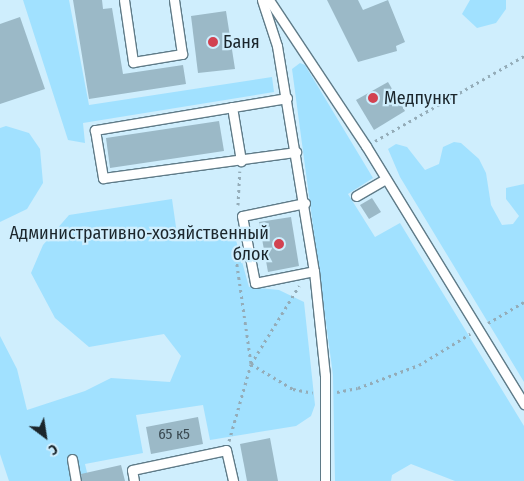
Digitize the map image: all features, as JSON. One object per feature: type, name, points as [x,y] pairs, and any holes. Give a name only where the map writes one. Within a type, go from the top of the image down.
[{"type":"lane","points":[[124,0],[133,62],[182,54],[174,0]]},
{"type":"lane","points":[[262,0],[277,46],[304,203],[310,272],[325,375],[325,481]]},
{"type":"lane","points":[[269,0],[366,146],[524,404]]},
{"type":"lane","points":[[277,46],[281,38],[288,36],[296,40]]},
{"type":"lane","points":[[287,98],[95,130],[103,178],[241,161],[296,152]]},
{"type":"lane","points":[[232,107],[241,161]]},
{"type":"lane","points":[[356,196],[386,179]]},
{"type":"lane","points":[[304,203],[242,216],[254,283],[310,272]]},
{"type":"lane","points":[[134,481],[132,470],[226,450],[232,481]]},
{"type":"lane","points":[[72,459],[76,481]]},
{"type":"path","points":[[366,146],[524,56]]},
{"type":"path","points":[[226,450],[251,364],[310,272]]},
{"type":"path","points":[[479,328],[524,302]]},
{"type":"shaded area","points":[[23,0],[69,0],[89,105],[272,77],[274,92],[83,123],[85,143],[68,140]]},
{"type":"shaded area","points":[[470,0],[506,0],[506,9],[496,23],[477,28],[462,14]]},
{"type":"shaded area","points":[[300,63],[305,65],[373,178],[348,194],[375,237],[400,223],[524,426],[524,481],[455,481],[411,464],[392,475],[391,481],[335,481],[333,375],[292,69]]},
{"type":"shaded area","points":[[6,126],[29,133],[40,149],[43,183],[27,209],[0,222],[0,128]]},
{"type":"shaded area","points":[[454,142],[461,143],[479,159],[486,173],[491,205],[502,225],[513,224],[519,216],[506,199],[506,188],[524,184],[524,382],[400,177],[388,149],[396,144],[407,147],[425,170],[439,164],[443,147]]},
{"type":"shaded area","points":[[172,199],[178,241],[234,233],[249,287],[279,290],[304,302],[315,405],[311,416],[296,426],[210,440],[203,405],[136,415],[143,453],[85,464],[89,481],[9,481],[0,454],[0,336],[17,369],[27,410],[85,391],[111,378],[170,382],[181,356],[164,334],[89,347],[55,318],[31,273],[43,245],[69,215]]},
{"type":"building","points":[[73,0],[102,0],[103,9],[112,8],[123,74],[183,65],[186,84],[89,99]]},
{"type":"building","points":[[327,0],[358,0],[363,10],[388,0],[405,42],[396,46],[397,51],[358,62]]},
{"type":"building","name":"Баня","points":[[226,11],[235,69],[198,73],[191,16]]},
{"type":"building","points":[[20,17],[45,89],[0,104],[0,24]]},
{"type":"building","points":[[388,82],[405,111],[374,130],[356,100]]},
{"type":"building","points":[[219,121],[224,151],[110,168],[106,138]]},
{"type":"building","points":[[372,198],[381,212],[369,219],[360,205]]},
{"type":"building","name":"Административно-хозяйственный блок","points":[[291,217],[299,266],[268,272],[259,222]]},
{"type":"building","points":[[198,417],[203,444],[151,454],[146,427]]},
{"type":"building","points":[[270,438],[278,481],[247,481],[240,444]]},
{"type":"building","points":[[121,465],[125,481],[82,481],[81,474]]},
{"type":"place","name":"Баня","points":[[213,42]]},
{"type":"place","name":"Медпункт","points":[[373,98]]},
{"type":"place","name":"Административно-хозяйственный блок","points":[[279,244]]}]
